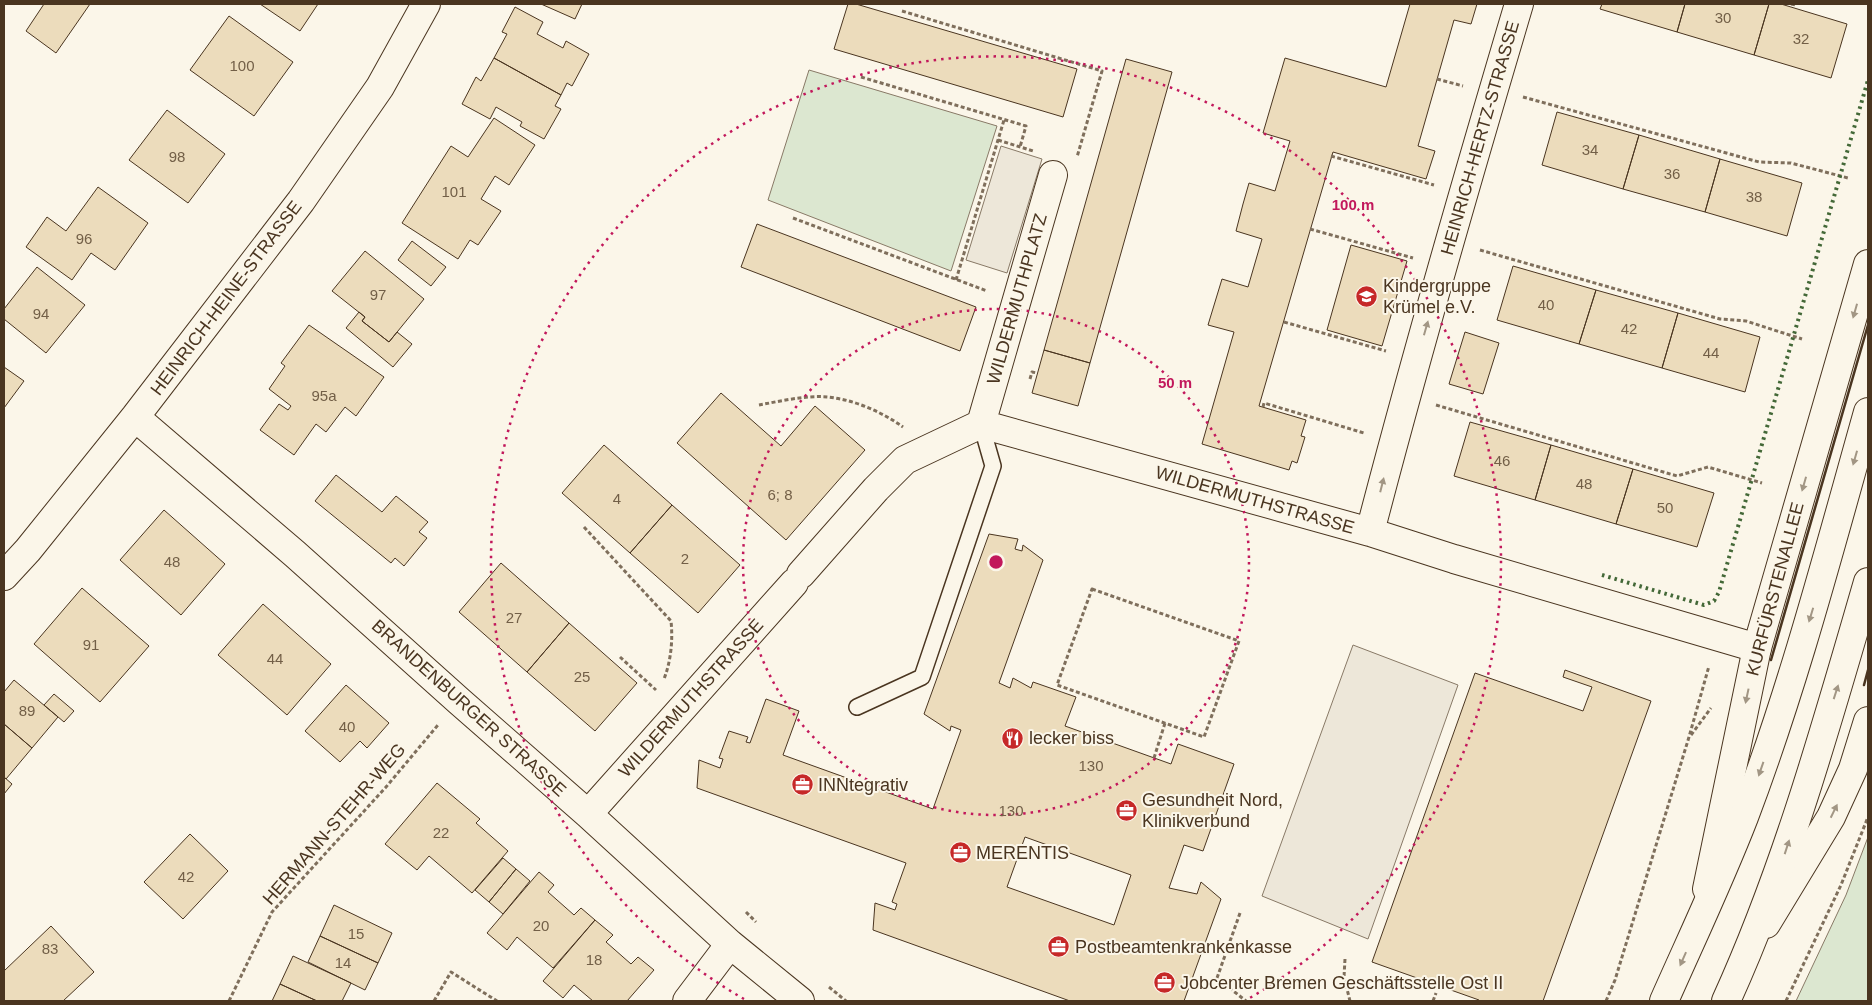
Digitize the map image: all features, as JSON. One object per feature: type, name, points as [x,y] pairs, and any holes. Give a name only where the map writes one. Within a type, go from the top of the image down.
[{"type":"street","name":"HEINRICH-HEINE-STRASSE","points":[[4,576],[28,550],[135,417],[301,201],[380,87],[425,4]]},
{"type":"street","name":"HEINRICH-HERTZ-STRASSE","points":[[1370,532],[1406,397],[1519,4]]},
{"type":"street","name":"WILDERMUTHPLATZ","points":[[981,424],[1015,302],[1064,170]]},
{"type":"street","name":"KURFÜRSTENALLEE","points":[[1702,918],[1756,648],[1868,264]]},
{"type":"street","name":"KURFÜRSTENALLEE","points":[[1664,1001],[1702,918],[1744,817],[1784,701],[1811,613],[1868,412]]},
{"type":"street","name":"BRANDENBURGER STRASSE","points":[[135,417],[296,554],[588,814],[730,944],[800,1001]]},
{"type":"street","name":"WILDERMUTHSTRASSE","points":[[588,814],[876,489],[905,460],[981,424],[1370,532],[1454,559],[1756,648]]},
{"type":"street","points":[[1726,1001],[1746,958],[1786,850],[1842,674],[1868,582]]},
{"type":"street","points":[[1746,958],[1831,817],[1853,769],[1868,721]]},
{"type":"street","points":[[687,1001],[730,944]]},
{"type":"lane","points":[[857,707],[922,677],[993,466],[981,424]]},
{"type":"path","points":[[1791,4],[1797,4]]},
{"type":"path","points":[[902,11],[1102,71],[1064,170]]},
{"type":"path","points":[[861,77],[1026,126],[1020,147]]},
{"type":"path","points":[[1494,89],[1759,162],[1791,163],[1848,178]]},
{"type":"path","points":[[956,280],[1004,120]]},
{"type":"path","points":[[1331,156],[1464,193]]},
{"type":"path","points":[[793,218],[1015,302]]},
{"type":"path","points":[[1310,229],[1447,254],[1720,319],[1746,321],[1802,339]]},
{"type":"path","points":[[1284,322],[1417,360]]},
{"type":"path","points":[[1030,379],[1032,372],[1037,373]]},
{"type":"path","points":[[759,405],[828,397],[863,405],[890,418],[907,430],[922,451]]},
{"type":"path","points":[[1406,397],[1677,476],[1708,467],[1762,483]]},
{"type":"path","points":[[1262,407],[1264,402],[1394,442]]},
{"type":"path","points":[[584,527],[671,621],[671,654],[659,693],[620,657]]},
{"type":"path","points":[[1092,589],[1239,641],[1204,737],[1166,723],[1057,685],[1092,589]]},
{"type":"path","points":[[1606,1001],[1615,980],[1718,637]]},
{"type":"path","name":"HERMANN-STEHR-WEG","points":[[229,1001],[272,912],[386,787],[459,701]]},
{"type":"path","points":[[1154,758],[1166,723]]},
{"type":"path","points":[[1786,1001],[1841,886],[1868,817]]},
{"type":"path","points":[[1240,913],[1218,978],[1246,1001]]},
{"type":"path","points":[[1345,959],[1344,976],[1350,1001]]},
{"type":"path","points":[[434,1001],[451,972],[497,1001]]},
{"type":"path","points":[[1433,1001],[1436,993]]},
{"type":"green space","points":[[809,70],[997,126],[951,271],[768,200]]},
{"type":"green space","points":[[1868,837],[1868,1001],[1796,1001],[1846,895]]},
{"type":"shaded area","points":[[1001,146],[1042,159],[1007,273],[966,260]]},
{"type":"shaded area","points":[[1353,645],[1458,685],[1368,939],[1262,896]]},
{"type":"building","points":[[44,4],[90,4],[56,53],[26,31]]},
{"type":"building","points":[[260,4],[318,4],[300,31]]},
{"type":"building","points":[[541,4],[582,4],[575,19]]},
{"type":"building","points":[[848,4],[856,4],[1077,69],[1063,117],[834,49]]},
{"type":"building","points":[[1410,4],[1477,4],[1471,24],[1454,20],[1418,146],[1435,151],[1426,179],[1333,152],[1259,406],[1306,420],[1301,436],[1305,437],[1297,463],[1292,461],[1289,470],[1202,444],[1234,332],[1208,325],[1222,279],[1248,287],[1262,239],[1236,231],[1249,183],[1275,191],[1290,141],[1263,133],[1285,58],[1386,87]]},
{"type":"building","points":[[1602,4],[1685,4],[1677,32],[1600,9]]},
{"type":"building","points":[[1685,4],[1769,4],[1754,55],[1677,32]]},
{"type":"building","points":[[1769,4],[1781,4],[1847,24],[1831,78],[1754,55]]},
{"type":"building","points":[[515,7],[543,22],[537,34],[563,48],[566,41],[589,54],[572,86],[567,83],[561,95],[494,58],[507,34],[502,32]]},
{"type":"building","points":[[229,16],[293,62],[254,116],[190,70]]},
{"type":"building","points":[[494,58],[561,95],[555,106],[561,109],[544,139],[520,126],[522,122],[496,107],[490,119],[462,104],[476,77],[481,81]]},
{"type":"building","points":[[1126,59],[1172,72],[1090,363],[1044,350]]},
{"type":"building","points":[[167,110],[225,154],[188,203],[129,160]]},
{"type":"building","points":[[1557,112],[1639,135],[1623,189],[1542,165]]},
{"type":"building","points":[[494,118],[535,145],[509,185],[495,176],[481,199],[501,211],[478,245],[470,240],[458,259],[402,223],[451,146],[468,157]]},
{"type":"building","points":[[1639,135],[1720,159],[1705,212],[1623,189]]},
{"type":"building","points":[[1720,159],[1802,183],[1787,236],[1705,212]]},
{"type":"building","points":[[98,187],[148,223],[115,270],[91,253],[72,280],[26,247],[47,217],[66,231]]},
{"type":"building","points":[[757,224],[976,307],[960,351],[741,267]]},
{"type":"building","points":[[412,241],[446,267],[431,286],[398,260]]},
{"type":"building","name":"Kindergruppe Krümel e.V.","points":[[1351,245],[1407,261],[1382,346],[1327,330]]},
{"type":"building","points":[[365,251],[424,299],[389,342],[362,321],[365,317],[332,291]]},
{"type":"building","points":[[1513,266],[1596,290],[1579,344],[1497,320]]},
{"type":"building","points":[[37,267],[85,305],[46,353],[4,319],[4,309]]},
{"type":"building","points":[[1596,290],[1678,313],[1662,368],[1579,344]]},
{"type":"building","points":[[359,312],[365,317],[362,321],[389,342],[397,332],[412,344],[393,367],[346,328]]},
{"type":"building","points":[[1678,313],[1760,337],[1745,392],[1662,368]]},
{"type":"building","points":[[309,325],[384,377],[356,416],[345,407],[326,432],[316,424],[294,455],[260,430],[279,404],[288,410],[291,406],[269,389],[285,366],[281,363]]},
{"type":"building","points":[[1465,332],[1499,343],[1483,394],[1449,384]]},
{"type":"building","points":[[1044,350],[1090,363],[1078,406],[1032,393]]},
{"type":"building","points":[[4,367],[24,381],[4,408]]},
{"type":"building","points":[[721,393],[781,446],[815,406],[865,450],[786,540],[677,443]]},
{"type":"building","points":[[1470,422],[1551,445],[1535,500],[1454,476]]},
{"type":"building","points":[[604,445],[672,505],[630,553],[562,493]]},
{"type":"building","points":[[1551,445],[1633,469],[1616,524],[1535,500]]},
{"type":"building","points":[[1633,469],[1714,493],[1697,547],[1616,524]]},
{"type":"building","points":[[336,475],[382,512],[396,496],[428,522],[419,532],[427,538],[404,566],[395,558],[391,563],[315,501]]},
{"type":"building","points":[[672,505],[740,565],[698,613],[630,553]]},
{"type":"building","points":[[164,510],[225,564],[181,615],[120,560]]},
{"type":"building","points":[[989,534],[1018,539],[1015,549],[1022,551],[1023,545],[1043,560],[999,683],[1010,688],[1013,678],[1031,688],[1033,682],[1076,697],[1065,726],[1171,764],[1178,744],[1234,764],[1203,851],[1184,845],[1169,888],[1197,894],[1201,882],[1221,899],[1184,1001],[1070,1001],[873,930],[875,903],[895,910],[897,904],[892,902],[906,863],[697,788],[699,760],[720,768],[723,759],[719,758],[729,731],[748,737],[746,742],[750,743],[766,699],[799,711],[783,755],[933,809],[961,730],[951,726],[950,731],[924,714]],"holes":[[[1025,837],[1131,875],[1114,925],[1007,887]]]},
{"type":"building","points":[[501,563],[569,623],[527,672],[459,612]]},
{"type":"building","points":[[82,588],[149,646],[100,702],[34,644]]},
{"type":"building","points":[[263,604],[331,664],[287,715],[218,655]]},
{"type":"building","points":[[569,623],[637,683],[595,731],[527,672]]},
{"type":"building","points":[[1565,670],[1651,701],[1543,1001],[1478,1001],[1372,962],[1475,673],[1583,711],[1592,687],[1563,677]]},
{"type":"building","points":[[14,680],[58,717],[32,748],[4,724],[4,692]]},
{"type":"building","points":[[346,685],[389,723],[367,748],[360,741],[340,762],[305,731]]},
{"type":"building","points":[[54,694],[74,711],[64,722],[44,705]]},
{"type":"building","points":[[4,724],[32,748],[6,779],[4,777]]},
{"type":"building","points":[[4,777],[12,784],[4,794]]},
{"type":"building","points":[[437,783],[480,819],[476,823],[508,851],[472,893],[429,856],[417,870],[385,844]]},
{"type":"building","points":[[190,834],[228,871],[183,919],[144,882]]},
{"type":"building","points":[[503,858],[516,869],[489,902],[475,890]]},
{"type":"building","points":[[516,869],[530,881],[503,914],[489,902]]},
{"type":"building","points":[[539,872],[554,885],[548,892],[574,915],[581,908],[595,920],[553,968],[517,937],[507,950],[487,933]]},
{"type":"building","points":[[334,905],[392,933],[378,963],[320,936]]},
{"type":"building","points":[[595,920],[613,935],[606,942],[631,964],[638,957],[654,970],[627,1001],[593,1001],[574,985],[563,998],[543,981]]},
{"type":"building","points":[[51,926],[94,972],[63,1001],[4,1001],[4,971]]},
{"type":"building","points":[[320,936],[378,963],[365,990],[308,962]]},
{"type":"building","points":[[293,956],[351,983],[342,1001],[317,1001],[280,984]]},
{"type":"building","points":[[280,984],[317,1001],[272,1001]]},
{"type":"hedge","points":[[1602,575],[1704,605],[1714,601],[1719,592],[1868,80]]},
{"type":"wall","points":[[1771,660],[1868,325]]},
{"type":"wall","points":[[1864,685],[1868,670]]},
{"type":"place","name":"Kindergruppe Krümel e.V.","points":[[1367,296]]},
{"type":"place","name":"lecker biss","points":[[1013,738]]},
{"type":"place","name":"INNtegrativ","points":[[802,785]]},
{"type":"place","name":"Gesundheit Nord, Klinikverbund","points":[[1126,810]]},
{"type":"place","name":"MERENTIS","points":[[960,853]]},
{"type":"place","name":"Postbeamtenkrankenkasse","points":[[1059,947]]},
{"type":"place","name":"Jobcenter Bremen Geschäftsstelle Ost II","points":[[1164,983]]}]
